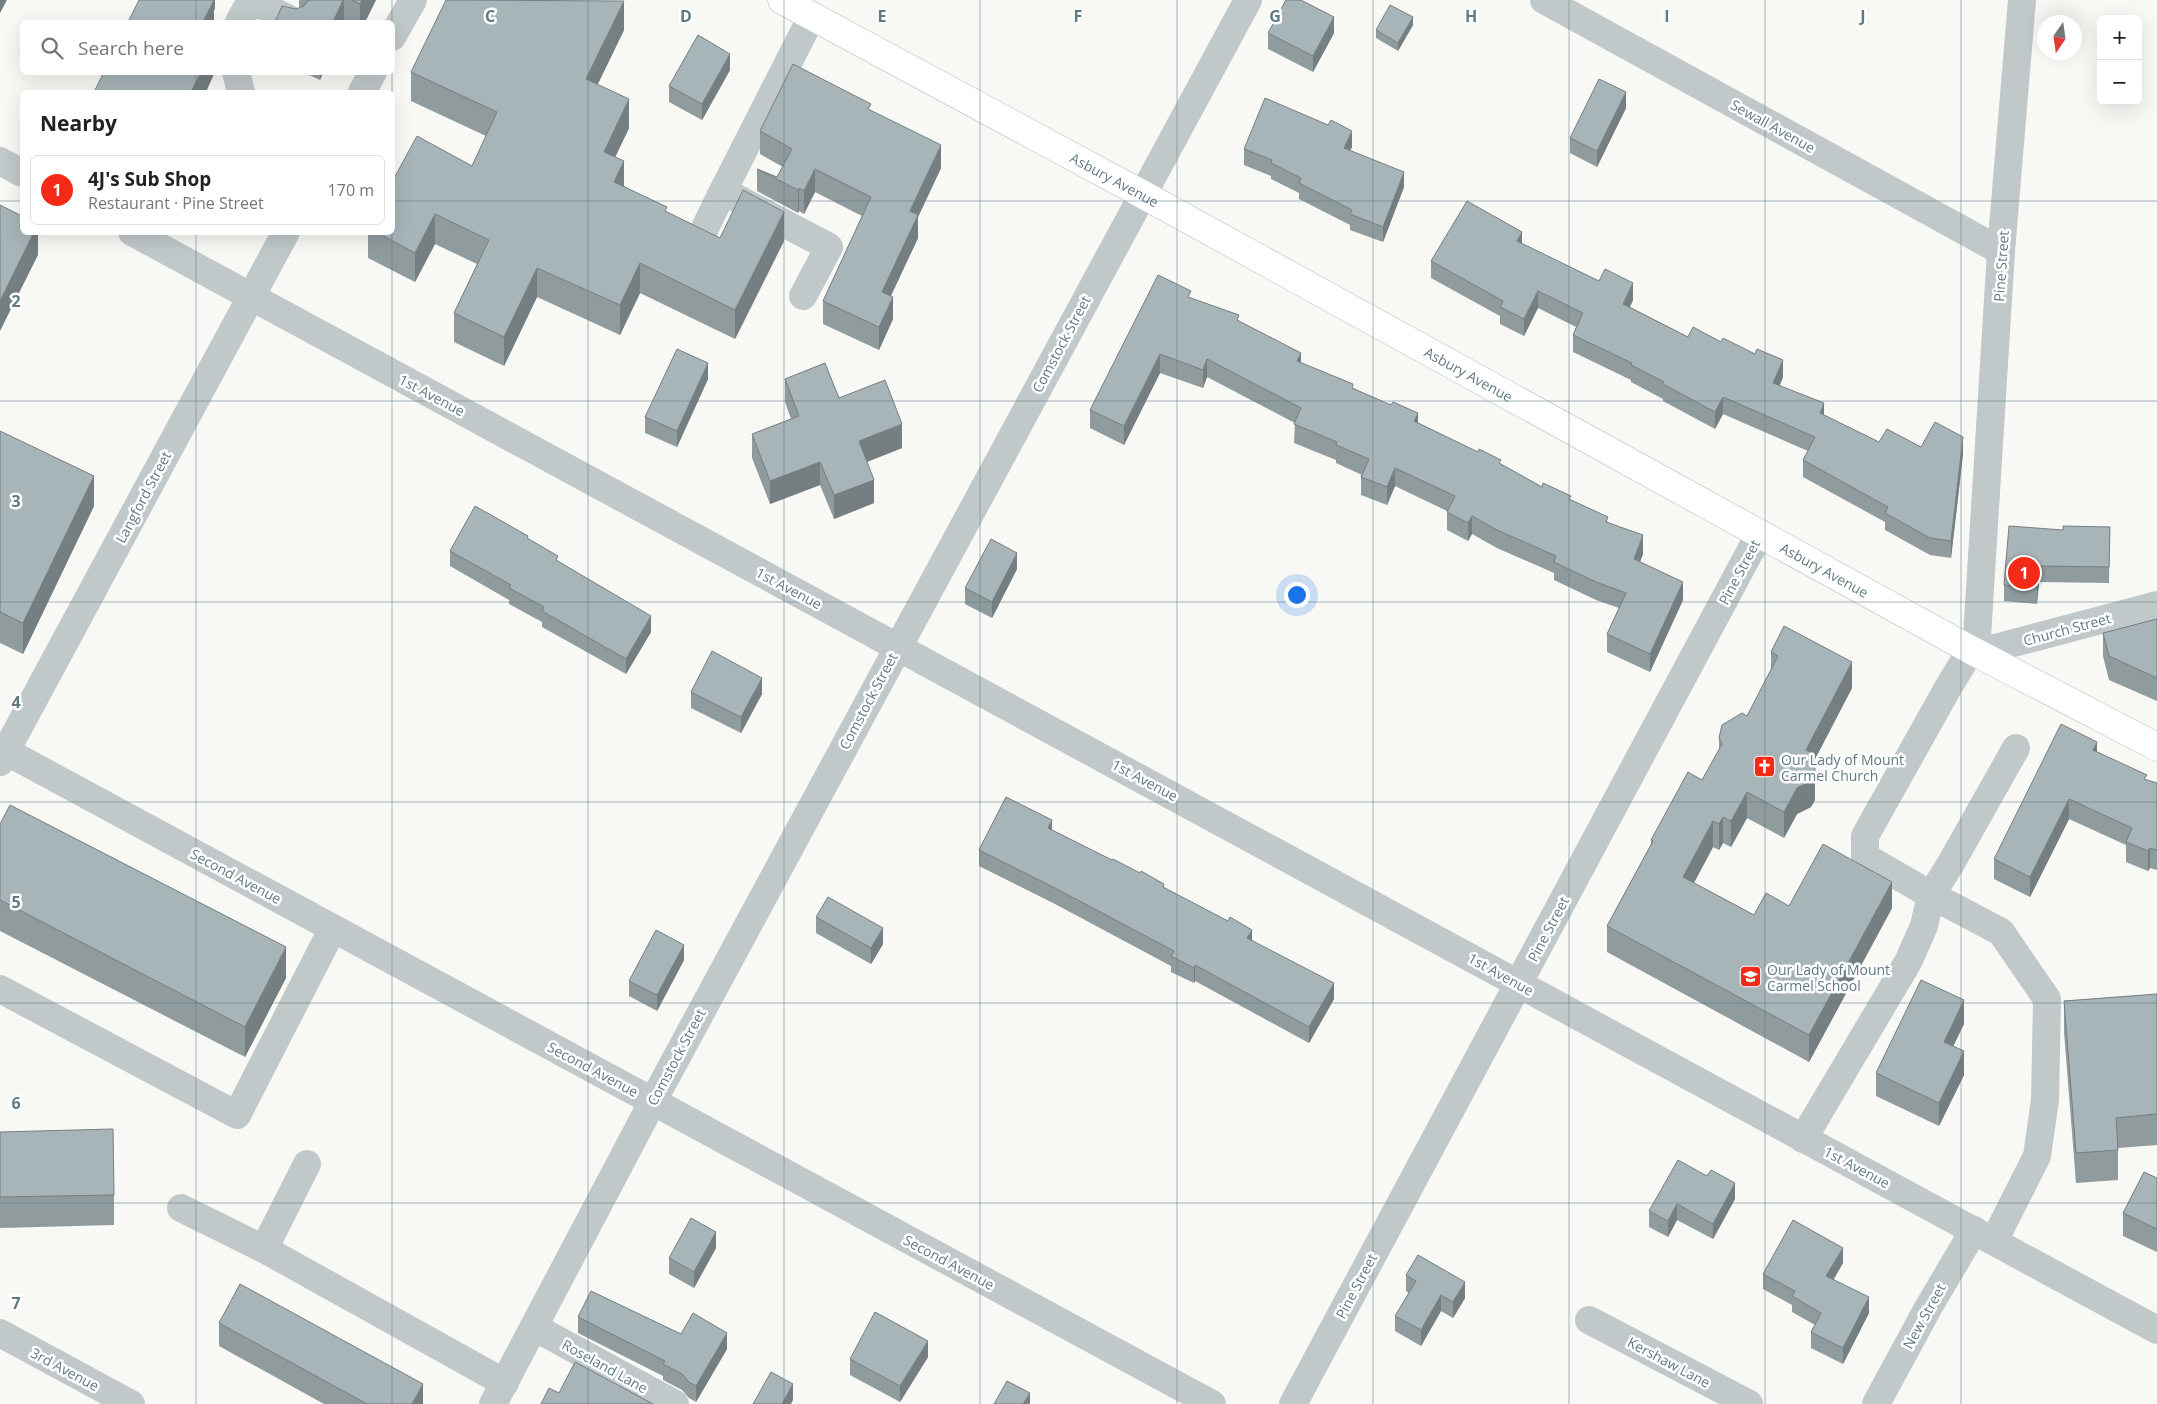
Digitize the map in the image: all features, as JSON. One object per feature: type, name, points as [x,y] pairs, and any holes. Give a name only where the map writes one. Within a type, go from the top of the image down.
[{"type":"main road","name":"Asbury Avenue","points":[[782,0],[1142,194],[1974,651],[2157,747]]},
{"type":"street","points":[[240,20],[251,0],[291,20]]},
{"type":"street","points":[[395,32],[413,0]]},
{"type":"street","name":"Comstock Street","points":[[499,1393],[652,1101],[1248,0]]},
{"type":"street","name":"Sewall Avenue","points":[[1544,0],[2002,251]]},
{"type":"street","name":"Pine Street","points":[[1974,651],[2022,0]]},
{"type":"street","points":[[703,232],[812,16]]},
{"type":"street","points":[[237,75],[240,90]]},
{"type":"street","points":[[363,90],[371,75]]},
{"type":"street","points":[[0,161],[20,172]]},
{"type":"street","points":[[723,191],[829,247],[803,296]]},
{"type":"street","name":"1st Avenue","points":[[145,235],[166,240],[251,297],[2157,1330]]},
{"type":"street","name":"Langford Street","points":[[2,754],[284,235]]},
{"type":"street","name":"Pine Street","points":[[1293,1404],[1520,984],[1760,533]]},
{"type":"street","name":"Church Street","points":[[1974,651],[2157,605]]},
{"type":"street","name":"New Street","points":[[1876,1404],[1928,1308],[1984,1235],[2037,1156],[2046,1100],[2047,999],[2001,932],[1865,857],[1865,836],[1949,686],[1974,651]]},
{"type":"street","points":[[1803,1139],[1908,962],[1924,926],[1931,895],[2016,748]]},
{"type":"street","name":"Second Avenue","points":[[2,754],[333,928],[1212,1404]]},
{"type":"street","points":[[0,989],[237,1115],[333,928]]},
{"type":"street","points":[[264,1249],[307,1164]]},
{"type":"street","points":[[182,1208],[264,1249],[499,1393]]},
{"type":"street","name":"Kershaw Lane","points":[[1590,1320],[1748,1404]]},
{"type":"street","name":"Roseland Lane","points":[[534,1327],[675,1404]]},
{"type":"street","name":"3rd Avenue","points":[[0,1333],[131,1404]]},
{"type":"building","points":[[139,0],[214,0],[204,20],[129,20]]},
{"type":"building","points":[[309,0],[343,0],[334,20],[276,20],[282,6],[296,9],[304,6]]},
{"type":"building","points":[[352,0],[362,0],[360,4]]},
{"type":"building","points":[[446,0],[624,1],[586,79],[629,99],[604,152],[624,161],[614,182],[667,207],[665,211],[720,238],[743,190],[784,212],[735,310],[640,263],[620,305],[537,268],[504,337],[454,313],[489,240],[435,214],[415,253],[382,235],[395,235],[395,176],[417,136],[472,166],[497,112],[411,72]]},
{"type":"building","points":[[1286,0],[1301,0],[1334,17],[1313,56],[1268,33]]},
{"type":"building","points":[[1390,5],[1413,17],[1398,43],[1376,30]]},
{"type":"building","points":[[698,35],[730,54],[702,104],[669,86]]},
{"type":"building","points":[[793,64],[871,104],[868,109],[941,145],[910,211],[918,215],[882,292],[893,297],[879,327],[823,301],[871,197],[815,169],[804,191],[799,188],[798,190],[757,169],[777,177],[792,149],[760,131]]},
{"type":"building","points":[[102,75],[200,75],[192,90],[95,90]]},
{"type":"building","points":[[1599,79],[1626,92],[1597,151],[1570,138]]},
{"type":"building","points":[[1265,98],[1328,125],[1331,120],[1352,131],[1344,148],[1404,172],[1383,227],[1350,214],[1352,210],[1299,183],[1301,178],[1271,163],[1272,160],[1244,149]]},
{"type":"building","points":[[1467,201],[1522,232],[1517,241],[1599,281],[1605,269],[1633,283],[1623,304],[1688,337],[1693,327],[1721,342],[1723,338],[1755,354],[1757,349],[1783,360],[1773,383],[1824,403],[1820,413],[1879,442],[1887,429],[1921,447],[1935,422],[1963,437],[1951,541],[1930,538],[1885,513],[1888,507],[1803,460],[1815,437],[1723,397],[1715,412],[1663,384],[1664,382],[1631,365],[1632,363],[1573,335],[1583,313],[1538,291],[1524,319],[1500,307],[1503,301],[1431,261]]},
{"type":"building","points":[[0,205],[20,215],[20,235],[33,235],[0,301]]},
{"type":"building","points":[[1158,275],[1191,291],[1188,297],[1239,315],[1237,320],[1301,353],[1297,361],[1353,384],[1352,388],[1391,405],[1393,402],[1418,413],[1414,421],[1478,452],[1479,449],[1501,460],[1499,463],[1542,487],[1543,483],[1571,496],[1569,499],[1608,517],[1606,522],[1643,535],[1634,559],[1683,582],[1650,654],[1607,634],[1626,593],[1596,582],[1554,562],[1556,556],[1497,530],[1472,516],[1468,523],[1447,512],[1455,496],[1395,468],[1387,487],[1361,477],[1369,459],[1336,445],[1337,442],[1294,424],[1301,408],[1207,359],[1203,370],[1160,354],[1124,426],[1090,410]]},
{"type":"building","points":[[677,349],[708,363],[677,431],[645,417]]},
{"type":"building","points":[[825,363],[839,398],[885,380],[902,424],[859,441],[874,480],[834,495],[820,462],[770,481],[752,434],[799,416],[785,379]]},
{"type":"building","points":[[0,431],[94,476],[23,623],[0,612]]},
{"type":"building","points":[[475,506],[528,536],[527,538],[558,556],[556,560],[651,616],[626,659],[542,611],[544,607],[509,588],[511,585],[450,551]]},
{"type":"building","points":[[2009,526],[2063,530],[2063,526],[2110,527],[2109,567],[2039,566],[2037,588],[2004,585]]},
{"type":"building","points":[[991,539],[1017,553],[992,602],[965,588]]},
{"type":"building","points":[[2157,619],[2157,678],[2109,656],[2103,633]]},
{"type":"building","points":[[1784,626],[1852,662],[1806,750],[1814,754],[1810,761],[1815,768],[1815,774],[1811,781],[1797,788],[1784,812],[1747,792],[1731,821],[1723,817],[1719,824],[1713,821],[1683,877],[1754,915],[1766,893],[1789,906],[1823,844],[1892,882],[1809,1035],[1607,926],[1688,772],[1702,780],[1722,744],[1719,738],[1722,725],[1742,713],[1747,716],[1778,656],[1771,652]]},
{"type":"building","points":[[712,651],[762,678],[741,717],[691,692]]},
{"type":"building","points":[[2061,724],[2097,742],[2093,750],[2147,775],[2144,779],[2157,783],[2157,850],[2150,848],[2148,851],[2126,842],[2132,828],[2069,799],[2030,877],[1994,859]]},
{"type":"building","points":[[1006,797],[1052,820],[1048,828],[1140,873],[1141,871],[1164,884],[1163,887],[1228,921],[1230,917],[1252,930],[1247,938],[1334,983],[1309,1027],[1195,965],[1194,968],[1171,956],[1174,951],[979,850]]},
{"type":"building","points":[[10,805],[286,947],[245,1027],[0,900],[0,824]]},
{"type":"building","points":[[828,897],[883,928],[871,948],[816,917]]},
{"type":"building","points":[[656,930],[684,945],[657,995],[629,981]]},
{"type":"building","points":[[1921,980],[1964,1000],[1944,1042],[1964,1051],[1939,1103],[1876,1073]]},
{"type":"building","points":[[2157,994],[2157,1114],[2116,1118],[2118,1150],[2076,1153],[2064,1001]]},
{"type":"building","points":[[113,1129],[114,1195],[0,1197],[0,1132]]},
{"type":"building","points":[[1678,1160],[1707,1176],[1711,1170],[1735,1183],[1713,1224],[1677,1204],[1668,1221],[1649,1211]]},
{"type":"building","points":[[2144,1172],[2157,1178],[2157,1229],[2123,1213]]},
{"type":"building","points":[[691,1218],[716,1232],[694,1272],[669,1258]]},
{"type":"building","points":[[1793,1220],[1843,1248],[1826,1276],[1869,1297],[1843,1348],[1811,1332],[1821,1313],[1792,1296],[1795,1291],[1763,1274]]},
{"type":"building","points":[[1418,1255],[1465,1282],[1453,1302],[1441,1295],[1421,1330],[1395,1316],[1416,1281],[1406,1275]]},
{"type":"building","points":[[240,1284],[423,1384],[412,1404],[367,1404],[219,1323]]},
{"type":"building","points":[[591,1291],[681,1334],[693,1313],[727,1333],[696,1386],[689,1382],[682,1374],[663,1364],[665,1361],[578,1317]]},
{"type":"building","points":[[875,1312],[928,1341],[900,1386],[850,1359]]},
{"type":"building","points":[[575,1362],[653,1404],[541,1404],[549,1388],[559,1393]]},
{"type":"building","points":[[771,1372],[793,1384],[782,1404],[753,1404]]},
{"type":"building","points":[[1007,1381],[1030,1393],[1023,1404],[994,1404]]},
{"type":"place","name":"4J's Sub Shop","points":[[2024,573]]},
{"type":"place","name":"Our Lady of Mount Carmel Church","points":[[1765,767]]},
{"type":"place","name":"Our Lady of Mount Carmel School","points":[[1751,977]]}]
